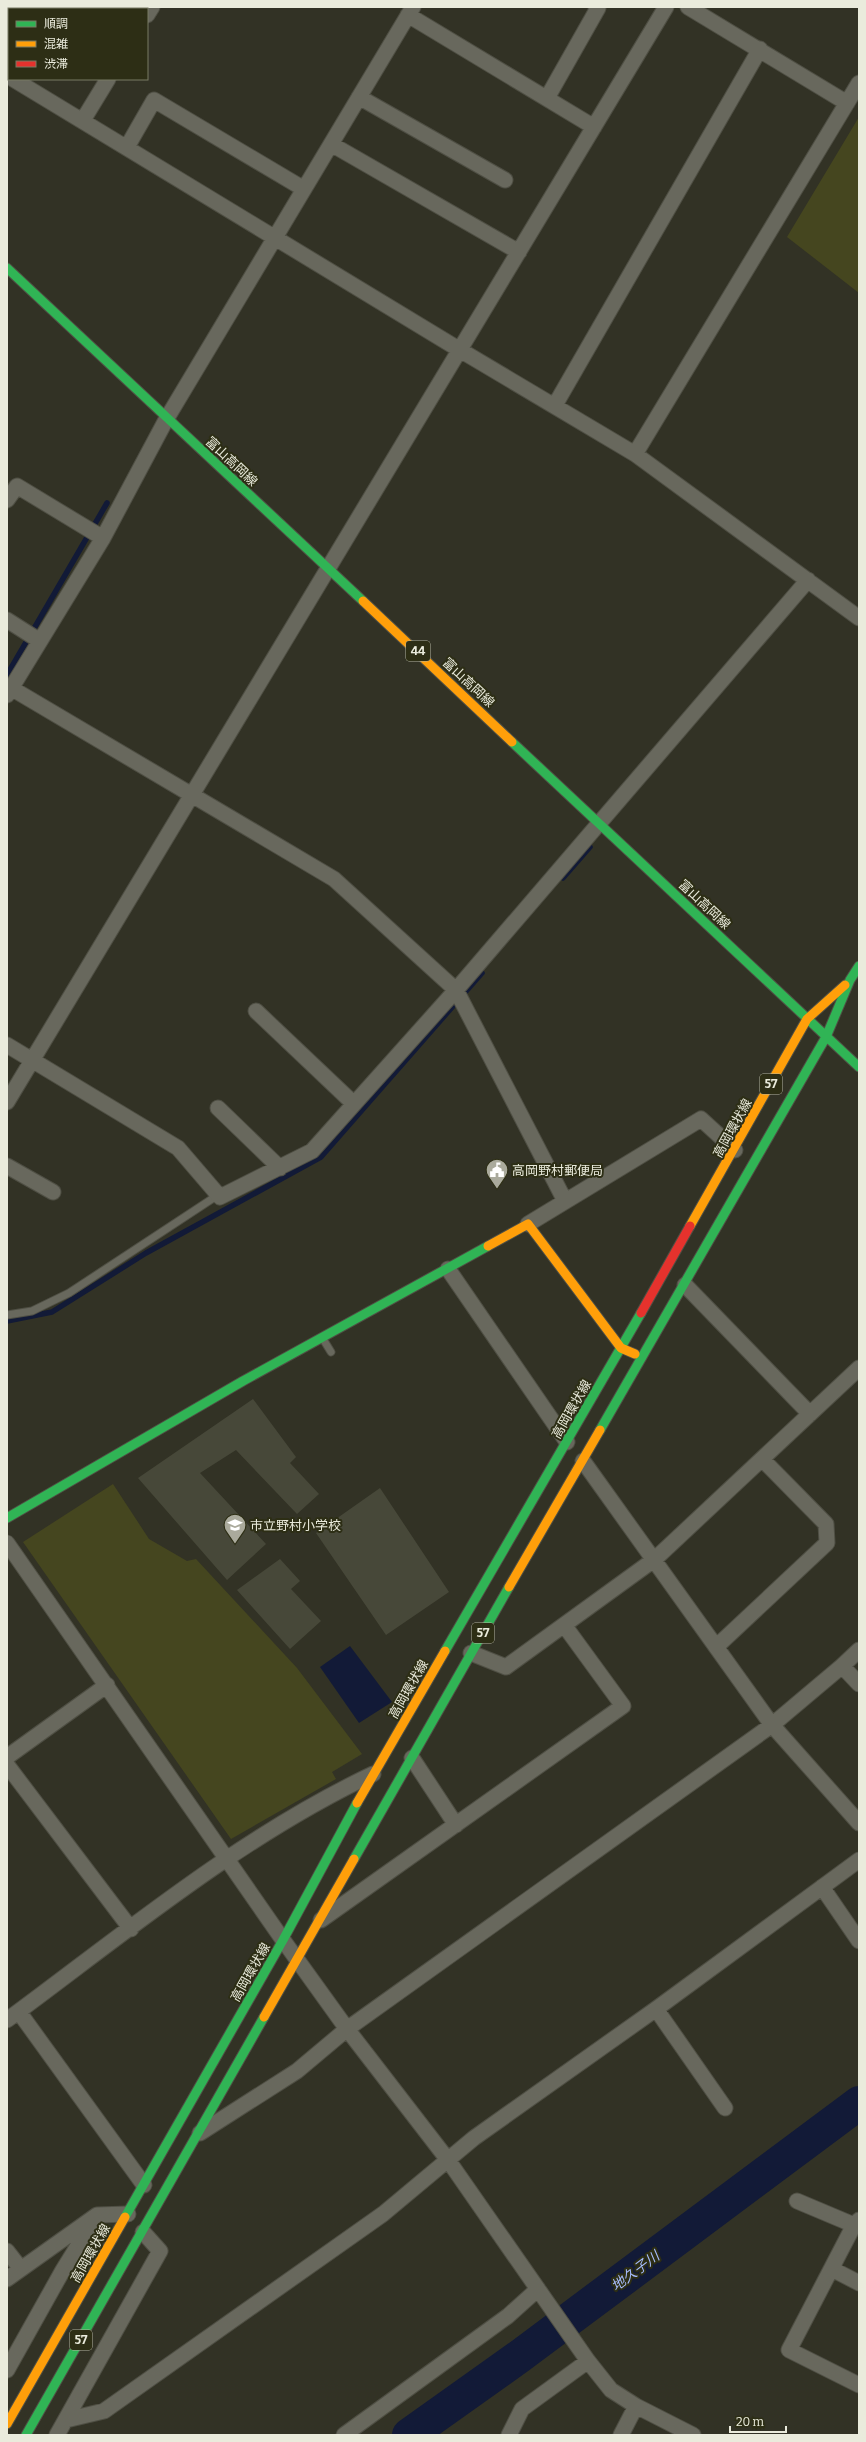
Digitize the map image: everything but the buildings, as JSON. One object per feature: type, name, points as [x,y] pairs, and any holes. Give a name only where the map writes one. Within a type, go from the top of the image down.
[{"type":"main road","name":"富山高岡線","points":[[7,268],[599,821],[859,1067]]},
{"type":"main road","name":"高岡環状線","points":[[26,2435],[143,2232],[471,1653],[643,1358],[826,1037],[850,980],[859,966]]},
{"type":"main road","name":"高岡環状線","points":[[7,2424],[283,1940],[373,1774],[567,1442],[735,1150],[808,1019],[850,980]]},
{"type":"main road","points":[[7,1518],[243,1381],[322,1339],[528,1224],[621,1348],[643,1358]]},
{"type":"street","points":[[546,98],[598,8],[596,7]]},
{"type":"street","points":[[7,1102],[666,7]]},
{"type":"street","points":[[688,7],[760,49],[847,103]]},
{"type":"street","points":[[564,1200],[459,996],[334,879],[191,794],[9,691],[40,640],[96,533],[167,418],[410,11],[546,98],[594,126]]},
{"type":"street","points":[[555,405],[760,49]]},
{"type":"street","points":[[15,80],[83,120],[460,350],[555,405],[635,454],[859,618]]},
{"type":"street","points":[[83,120],[107,80]]},
{"type":"street","points":[[635,454],[859,83]]},
{"type":"street","points":[[359,97],[505,180]]},
{"type":"street","points":[[126,147],[154,100],[304,189]]},
{"type":"street","points":[[331,144],[519,252]]},
{"type":"street","points":[[7,500],[17,486],[96,533]]},
{"type":"street","points":[[7,1045],[178,1148],[220,1198],[312,1151],[353,1103],[459,996],[599,821],[808,580]]},
{"type":"street","points":[[7,620],[40,640]]},
{"type":"street","points":[[256,1011],[353,1103]]},
{"type":"street","points":[[218,1108],[280,1168]]},
{"type":"street","points":[[528,1224],[564,1200],[701,1119],[735,1150]]},
{"type":"street","points":[[7,1166],[53,1192]]},
{"type":"street","points":[[448,1269],[567,1442]]},
{"type":"street","points":[[685,1285],[810,1414]]},
{"type":"street","points":[[471,1653],[506,1667],[654,1559],[810,1414],[856,1376]]},
{"type":"street","points":[[716,1647],[826,1544],[826,1524],[762,1459]]},
{"type":"street","points":[[583,1461],[772,1725],[859,1823]]},
{"type":"street","points":[[7,1543],[283,1940],[347,2029],[448,2160],[540,2293],[611,2390],[636,2406],[693,2435]]},
{"type":"street","points":[[319,1922],[623,1706],[564,1625]]},
{"type":"street","points":[[199,2133],[297,2071],[347,2029],[772,1725],[859,1650]]},
{"type":"street","points":[[842,1666],[859,1684]]},
{"type":"street","points":[[7,1757],[107,1685]]},
{"type":"street","points":[[412,1758],[456,1825]]},
{"type":"street","points":[[7,1765],[131,1929]]},
{"type":"street","points":[[144,2185],[13,2016],[227,1858],[337,1791],[373,1774]]},
{"type":"street","points":[[66,2420],[104,2411],[383,2214],[474,2138],[656,2009],[859,1860]]},
{"type":"street","points":[[822,1888],[859,1941]]},
{"type":"street","points":[[656,2009],[725,2108]]},
{"type":"street","points":[[797,2201],[856,2222],[789,2350],[859,2385]]},
{"type":"street","points":[[7,2279],[97,2215],[128,2214]]},
{"type":"street","points":[[7,2370],[63,2270],[97,2215]]},
{"type":"street","points":[[57,2435],[160,2251],[143,2232]]},
{"type":"street","points":[[7,2251],[20,2269]]},
{"type":"street","points":[[832,2269],[859,2283]]},
{"type":"street","points":[[344,2435],[540,2293]]},
{"type":"street","points":[[509,2435],[522,2408],[585,2356]]},
{"type":"street","points":[[622,2435],[636,2406]]},
{"type":"lane","points":[[7,1315],[32,1311],[69,1294],[218,1195]]},
{"type":"lane","points":[[322,1339],[331,1352]]},
{"type":"shaded area","points":[[859,117],[859,293],[787,237]]},
{"type":"shaded area","points":[[113,1484],[149,1539],[187,1561],[196,1559],[297,1668],[362,1754],[332,1772],[336,1779],[231,1839],[23,1542]]},
{"type":"water","points":[[350,1646],[392,1702],[359,1723],[320,1667]]},
{"type":"waterway","points":[[7,675],[107,503]]},
{"type":"waterway","points":[[563,878],[590,847]]},
{"type":"waterway","points":[[7,1321],[52,1312],[146,1253],[321,1157],[482,973]]},
{"type":"waterway","name":"地久子川","points":[[409,2435],[520,2356],[859,2103]]},
{"type":"traffic: fast","points":[[7,268],[363,601]]},
{"type":"traffic: fast","points":[[512,742],[859,1067]]},
{"type":"traffic: fast","points":[[600,1430],[826,1037],[850,980],[859,966]]},
{"type":"traffic: fast","points":[[7,1518],[243,1381],[488,1246]]},
{"type":"traffic: fast","points":[[445,1651],[641,1313]]},
{"type":"traffic: fast","points":[[354,1859],[509,1587]]},
{"type":"traffic: fast","points":[[125,2217],[283,1940],[357,1803]]},
{"type":"traffic: fast","points":[[26,2435],[264,2017]]},
{"type":"traffic: slow","points":[[363,601],[512,742]]},
{"type":"traffic: slow","points":[[690,1226],[807,1019],[845,985]]},
{"type":"traffic: slow","points":[[488,1246],[528,1224],[621,1348],[635,1354]]},
{"type":"traffic: slow","points":[[509,1587],[600,1430]]},
{"type":"traffic: slow","points":[[357,1803],[445,1651]]},
{"type":"traffic: slow","points":[[264,2017],[354,1859]]},
{"type":"traffic: slow","points":[[7,2424],[125,2217]]},
{"type":"traffic: jam","points":[[641,1313],[690,1226]]},
{"type":"place","name":"高岡野村郵便局","points":[[497,1190]]},
{"type":"place","name":"市立野村小学校","points":[[235,1544]]}]
